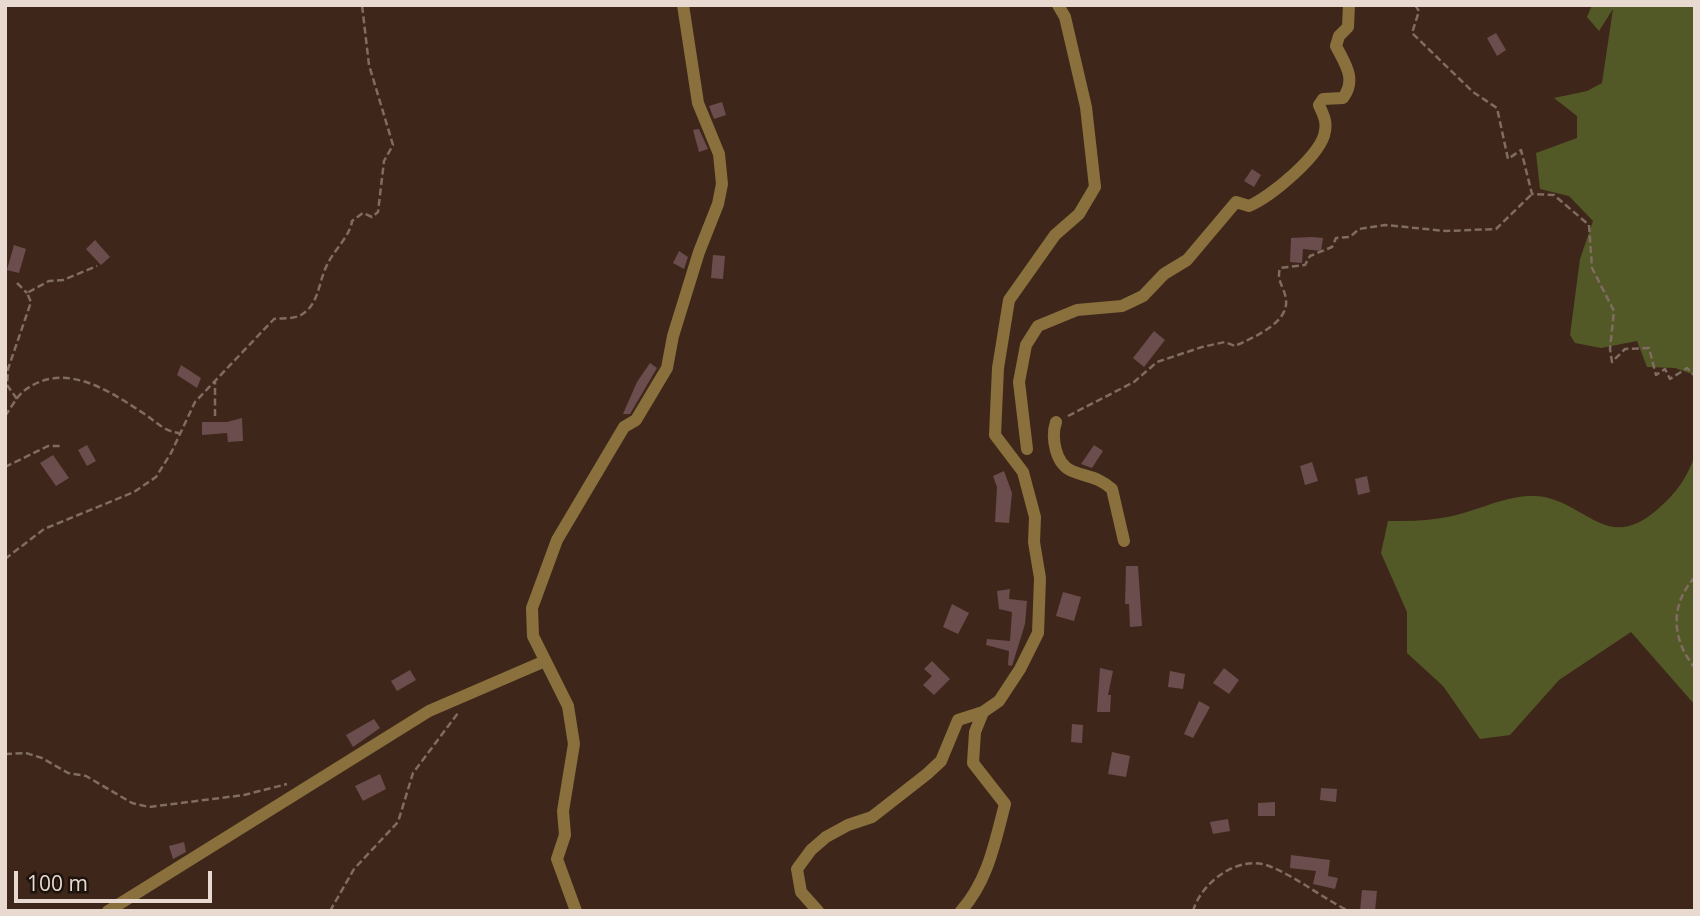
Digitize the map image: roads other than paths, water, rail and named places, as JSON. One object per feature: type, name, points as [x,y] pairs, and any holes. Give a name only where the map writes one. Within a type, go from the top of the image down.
[{"type":"street","points":[[576,911],[557,859],[565,835],[563,811],[574,744],[568,706],[533,636],[532,608],[557,540],[624,427],[636,419],[667,368],[680,313],[719,204],[723,170],[698,103],[683,5]]},
{"type":"street","points":[[818,911],[802,892],[797,869],[811,850],[848,825],[872,817],[941,761],[958,720],[982,712],[999,701],[1038,633],[1040,578],[1034,542],[1035,517],[1031,494],[1023,472],[995,435],[998,368],[1009,300],[1055,235],[1079,214],[1094,187],[1086,107],[1065,17],[1058,5]]},
{"type":"street","points":[[1027,449],[1019,383],[1026,345],[1038,326],[1077,310],[1099,311],[1122,306],[1143,296],[1164,274],[1187,260],[1236,202],[1249,206],[1265,199],[1319,148],[1325,133],[1325,117],[1319,105],[1323,99],[1343,98],[1351,82],[1348,68],[1336,46],[1339,36],[1348,27],[1349,5]]},
{"type":"street","points":[[1056,422],[1052,433],[1060,460],[1071,471],[1087,473],[1112,489],[1124,541]]},
{"type":"street","points":[[108,911],[429,711],[545,661]]},
{"type":"street","points":[[961,911],[976,894],[994,850],[1005,804],[973,763],[975,732],[982,712]]}]
